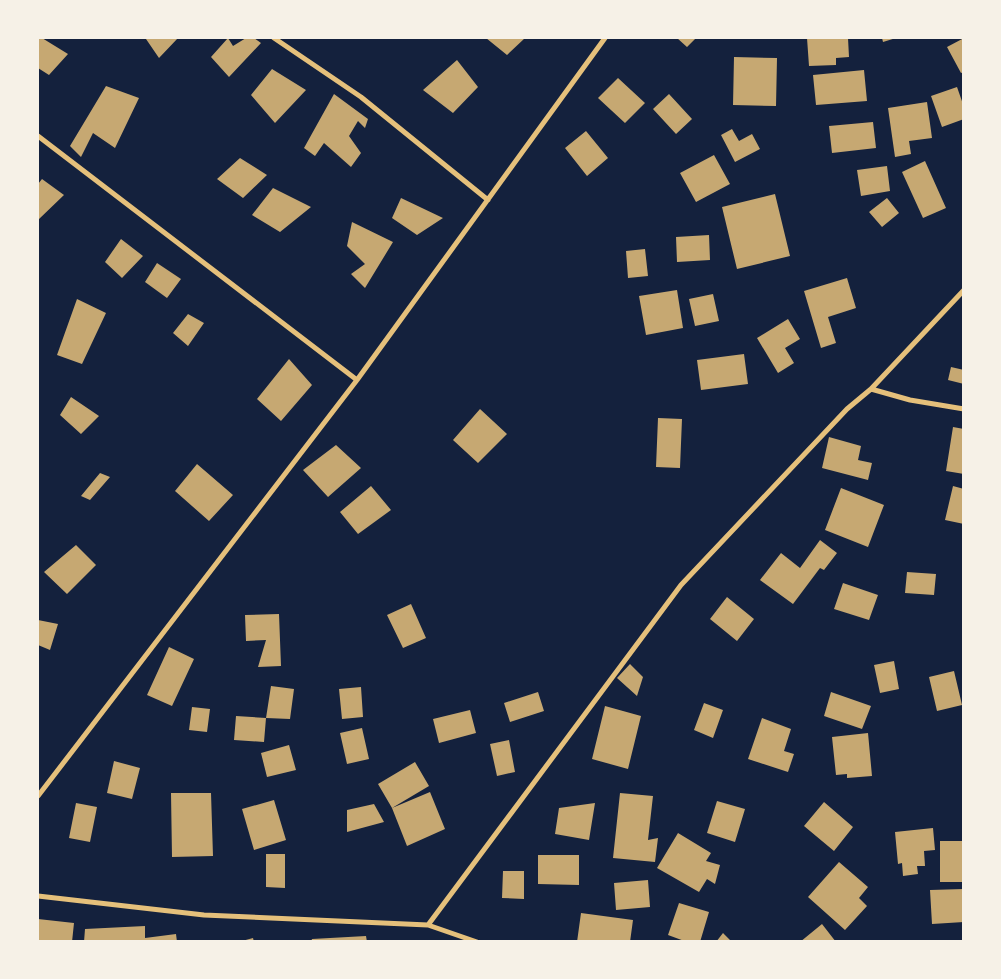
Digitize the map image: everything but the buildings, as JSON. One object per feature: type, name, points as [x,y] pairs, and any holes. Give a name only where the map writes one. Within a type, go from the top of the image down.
[{"type":"street","points":[[274,38],[361,97],[488,200]]},
{"type":"street","points":[[38,796],[357,380],[605,38]]},
{"type":"street","points":[[38,136],[357,380]]},
{"type":"street","points":[[428,925],[681,585],[847,409],[871,389],[964,290]]},
{"type":"street","points":[[871,389],[910,400],[964,409]]},
{"type":"street","points":[[38,896],[204,915],[428,925],[477,942]]},
{"type":"street","points":[[452,942],[453,934]]}]
